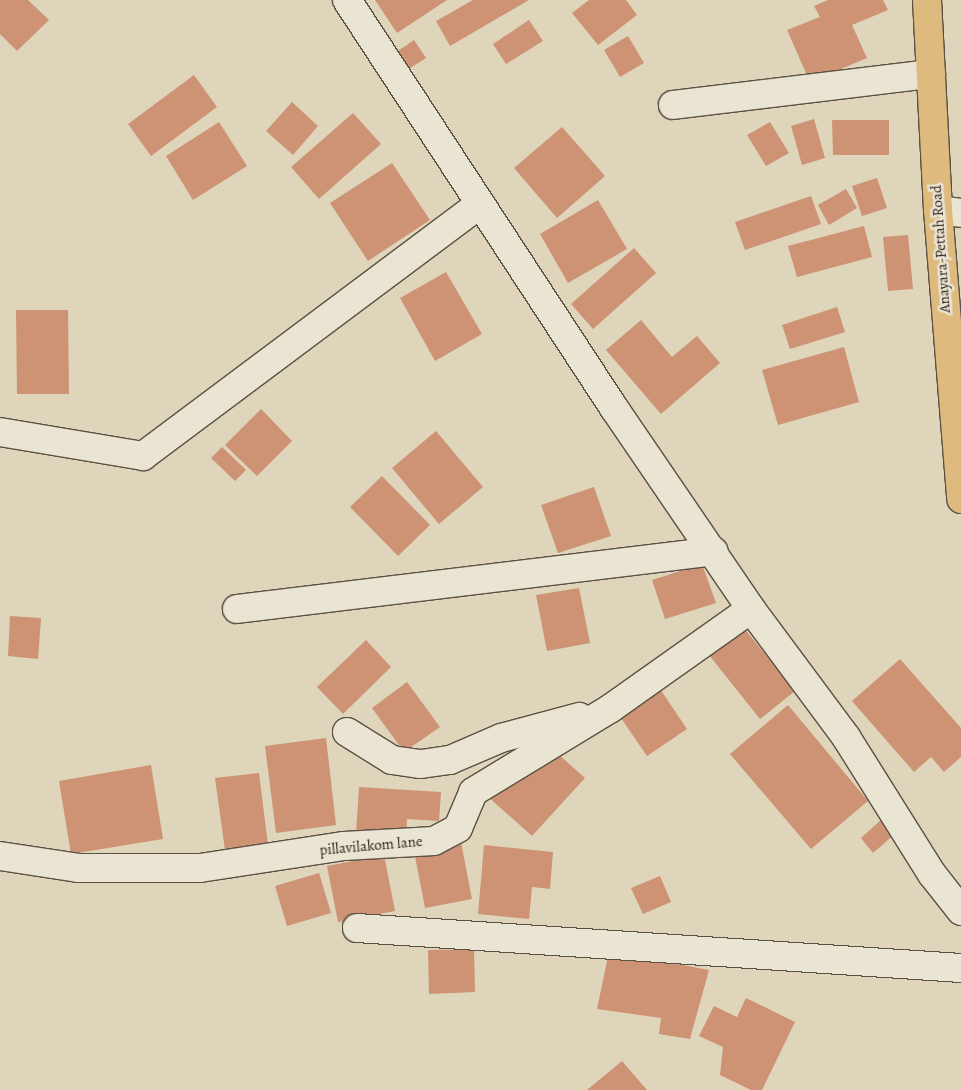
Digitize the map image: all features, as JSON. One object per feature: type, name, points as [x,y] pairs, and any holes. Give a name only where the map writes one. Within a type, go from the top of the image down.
[{"type":"main road","name":"Anayara-Pettah Road","points":[[927,0],[931,74],[949,212],[961,499]]},
{"type":"street","points":[[347,0],[614,408],[751,609],[846,737],[932,874],[961,911]]},
{"type":"street","points":[[673,104],[931,74]]},
{"type":"street","points":[[0,432],[143,456],[480,204]]},
{"type":"street","points":[[237,609],[713,551]]},
{"type":"street","name":"pillavilakom lane","points":[[0,856],[78,868],[200,868],[344,846],[434,841],[458,828],[473,792],[611,708],[751,609]]},
{"type":"street","points":[[347,732],[392,760],[421,764],[450,760],[501,738],[611,708]]},
{"type":"street","points":[[357,928],[961,968]]},
{"type":"building","points":[[0,0],[28,0],[49,20],[17,51],[0,34]]},
{"type":"building","points":[[375,0],[447,0],[397,33]]},
{"type":"building","points":[[473,0],[529,0],[450,46],[436,21]]},
{"type":"building","points":[[589,0],[626,0],[637,15],[598,45],[572,13]]},
{"type":"building","points":[[828,0],[883,0],[888,10],[852,25],[867,58],[810,82],[787,30],[820,17],[814,6]]},
{"type":"building","points":[[529,20],[543,41],[506,64],[493,44]]},
{"type":"building","points":[[628,36],[644,63],[620,77],[604,50]]},
{"type":"building","points":[[414,40],[426,58],[404,72],[392,55]]},
{"type":"building","points":[[194,75],[217,107],[151,156],[128,124]]},
{"type":"building","points":[[292,102],[318,126],[293,155],[266,131]]},
{"type":"building","points":[[353,113],[381,144],[319,199],[291,167]]},
{"type":"building","points":[[814,119],[825,158],[802,165],[791,126]]},
{"type":"building","points":[[832,120],[889,120],[889,155],[833,155]]},
{"type":"building","points":[[219,122],[247,166],[193,200],[166,156]]},
{"type":"building","points":[[770,122],[789,153],[766,166],[747,135]]},
{"type":"building","points":[[562,127],[605,176],[557,218],[514,168]]},
{"type":"building","points":[[392,163],[430,220],[368,261],[330,203]]},
{"type":"building","points":[[877,178],[887,208],[862,216],[852,186]]},
{"type":"building","points":[[846,189],[857,208],[829,225],[818,205]]},
{"type":"building","points":[[811,196],[821,224],[745,250],[735,222]]},
{"type":"building","points":[[598,200],[627,249],[568,283],[540,234]]},
{"type":"building","points":[[864,226],[872,257],[797,277],[788,246]]},
{"type":"building","points":[[908,235],[913,289],[888,291],[883,237]]},
{"type":"building","points":[[634,248],[656,273],[593,329],[571,304]]},
{"type":"building","points":[[446,272],[482,334],[435,361],[400,298]]},
{"type":"building","points":[[837,307],[845,332],[790,349],[782,325]]},
{"type":"building","points":[[16,310],[68,310],[69,394],[17,394]]},
{"type":"building","points":[[641,320],[672,357],[697,336],[720,363],[661,414],[606,350]]},
{"type":"building","points":[[844,347],[859,402],[778,425],[762,370]]},
{"type":"building","points":[[261,409],[292,441],[257,476],[225,445]]},
{"type":"building","points":[[436,431],[483,487],[439,524],[392,468]]},
{"type":"building","points":[[222,447],[246,470],[235,481],[211,458]]},
{"type":"building","points":[[382,476],[430,525],[398,556],[350,507]]},
{"type":"building","points":[[594,487],[611,536],[558,553],[541,505]]},
{"type":"building","points":[[702,564],[716,603],[665,619],[652,580]]},
{"type":"building","points":[[579,588],[590,643],[547,651],[536,595]]},
{"type":"building","points":[[10,616],[41,618],[38,659],[8,656]]},
{"type":"building","points":[[739,622],[795,691],[760,719],[705,650]]},
{"type":"building","points":[[366,640],[391,667],[343,714],[317,687]]},
{"type":"building","points":[[900,659],[961,728],[961,757],[944,772],[931,757],[914,772],[852,701]]},
{"type":"building","points":[[652,677],[687,729],[647,756],[612,705]]},
{"type":"building","points":[[407,682],[440,727],[404,752],[372,708]]},
{"type":"building","points":[[788,705],[868,801],[811,849],[730,754]]},
{"type":"building","points":[[539,737],[585,778],[532,836],[486,795]]},
{"type":"building","points":[[326,738],[336,825],[276,833],[265,746]]},
{"type":"building","points":[[151,765],[163,839],[71,854],[59,781]]},
{"type":"building","points":[[259,773],[268,845],[225,850],[215,778]]},
{"type":"building","points":[[359,787],[441,792],[439,821],[407,819],[406,836],[356,833]]},
{"type":"building","points":[[882,819],[895,834],[873,853],[861,838]]},
{"type":"building","points":[[461,842],[472,899],[425,908],[414,851]]},
{"type":"building","points":[[484,845],[553,852],[550,889],[532,887],[529,919],[478,914]]},
{"type":"building","points":[[384,855],[395,911],[338,922],[327,866]]},
{"type":"building","points":[[319,873],[331,913],[287,926],[275,886]]},
{"type":"building","points":[[660,876],[671,902],[643,914],[631,888]]},
{"type":"building","points":[[474,949],[475,992],[429,994],[428,950]]},
{"type":"building","points":[[609,951],[709,970],[690,1039],[659,1034],[661,1018],[597,1009]]},
{"type":"building","points":[[746,998],[795,1022],[762,1090],[751,1090],[720,1075],[723,1047],[699,1036],[714,1006],[737,1017]]},
{"type":"building","points":[[622,1061],[647,1090],[587,1090]]}]
